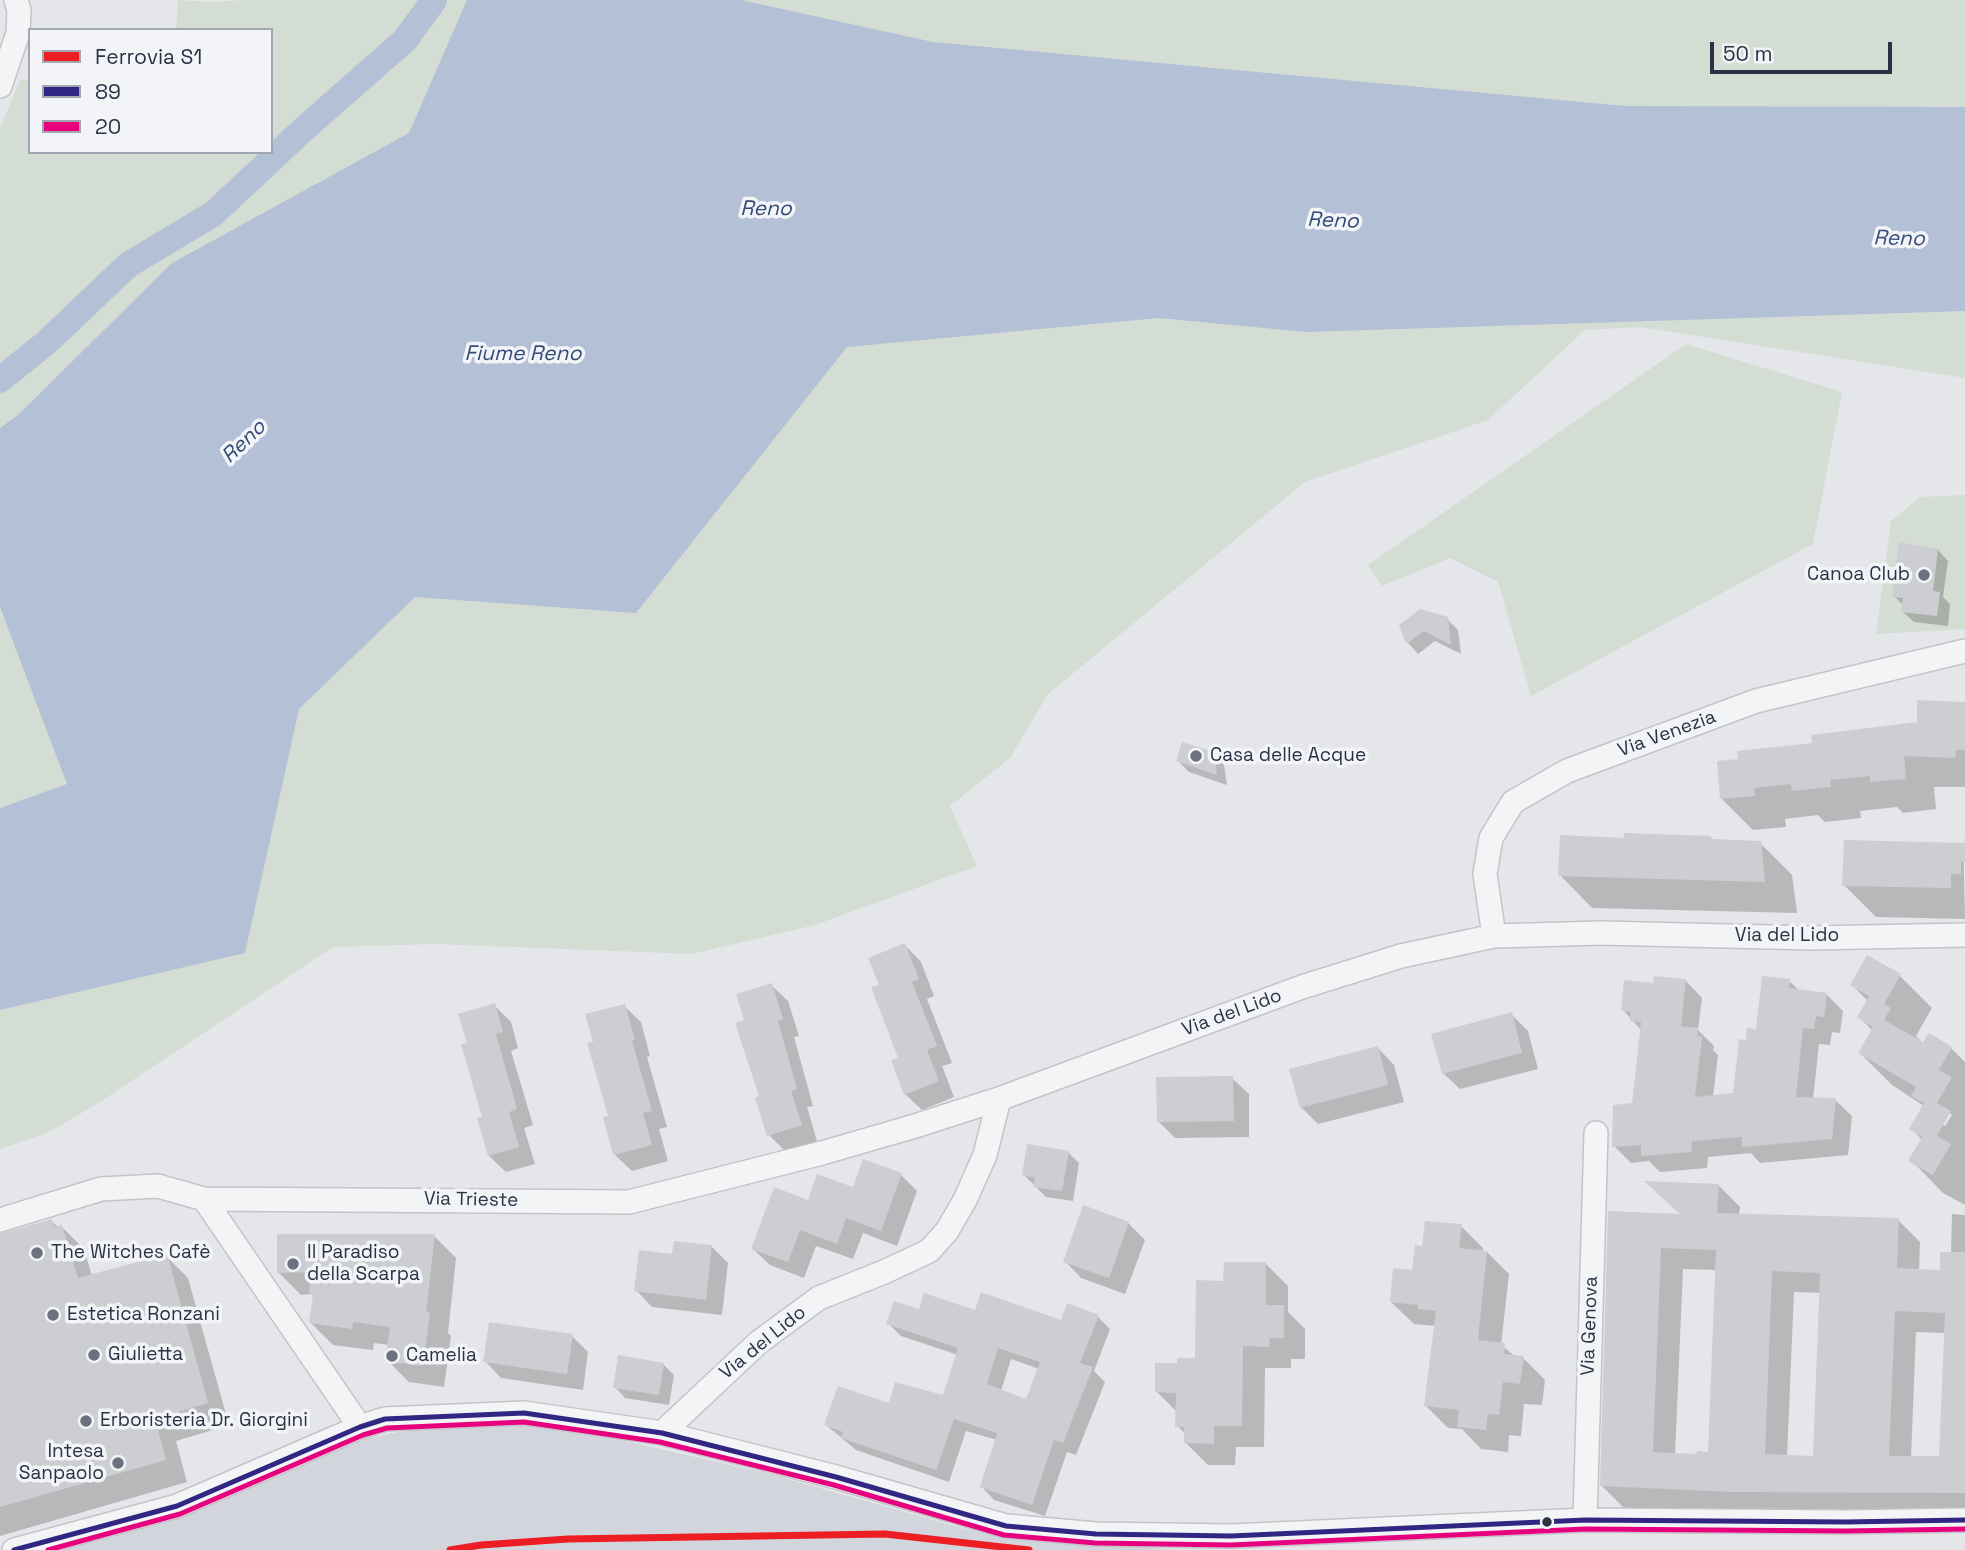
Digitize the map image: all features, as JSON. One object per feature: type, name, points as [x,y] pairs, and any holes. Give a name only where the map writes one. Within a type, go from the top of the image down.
[{"type":"street","points":[[0,86],[18,33],[19,10],[16,0]]},
{"type":"street","name":"Via Venezia","points":[[1494,936],[1485,874],[1491,838],[1513,802],[1567,771],[1756,701],[1965,651]]},
{"type":"street","name":"Via del Lido","points":[[662,1433],[759,1342],[819,1298],[929,1251],[947,1231],[965,1200],[985,1155],[999,1099],[1301,987],[1401,956],[1494,936],[1602,933],[1811,938],[1965,935]]},
{"type":"street","name":"Via Trieste","points":[[0,1220],[101,1189],[158,1186],[204,1199],[629,1202],[822,1153],[999,1099]]},
{"type":"street","name":"Via Genova","points":[[1584,1520],[1595,1133]]},
{"type":"street","points":[[204,1199],[360,1427]]},
{"type":"street","points":[[14,1550],[177,1506],[360,1427],[385,1419],[524,1413],[662,1433],[836,1477],[1006,1525],[1083,1533],[1231,1536],[1584,1520],[1965,1520]]},
{"type":"shaded area","points":[[178,0],[1965,0],[1965,378],[1640,327],[1585,330],[1488,420],[1305,482],[1048,694],[1010,758],[950,806],[977,866],[815,925],[692,954],[435,944],[333,947],[97,1104],[47,1133],[0,1149],[0,128],[20,80],[28,80],[28,154],[273,154],[273,28],[176,28]]},
{"type":"shaded area","points":[[1686,344],[1842,392],[1813,544],[1531,696],[1498,582],[1450,558],[1382,586],[1368,565]]},
{"type":"shaded area","name":"Canoa Club","points":[[1965,495],[1965,629],[1876,634],[1891,521],[1920,497]]},
{"type":"shaded area","points":[[465,1420],[582,1431],[774,1475],[965,1529],[1178,1550],[54,1550],[356,1440]]},
{"type":"water","name":"Fiume Reno","points":[[467,0],[741,0],[933,42],[1625,106],[1965,107],[1965,311],[1306,332],[1159,318],[847,347],[636,613],[415,597],[299,709],[245,953],[0,1010],[0,808],[67,784],[0,607],[0,428],[18,415],[172,263],[409,133]]},
{"type":"building","points":[[1899,542],[1938,549],[1933,591],[1940,592],[1937,616],[1901,612],[1903,598],[1892,597]]},
{"type":"building","points":[[1420,609],[1448,617],[1451,645],[1424,631],[1406,644],[1399,625]]},
{"type":"building","points":[[1917,700],[1965,702],[1965,750],[1956,750],[1955,758],[1904,756],[1906,779],[1870,782],[1870,776],[1830,780],[1831,787],[1792,791],[1791,784],[1754,788],[1755,796],[1720,799],[1717,761],[1738,759],[1737,751],[1812,743],[1811,735],[1917,722]]},
{"type":"building","name":"Casa delle Acque","points":[[1182,742],[1214,752],[1217,775],[1176,761]]},
{"type":"building","points":[[1624,833],[1761,841],[1765,882],[1558,876],[1560,835],[1624,838]]},
{"type":"building","points":[[1844,840],[1965,843],[1965,862],[1961,862],[1961,874],[1951,874],[1951,888],[1842,886]]},
{"type":"building","points":[[905,943],[919,979],[912,982],[937,1046],[927,1050],[939,1081],[904,1095],[891,1060],[898,1058],[871,987],[879,985],[868,958]]},
{"type":"building","points":[[1867,955],[1901,974],[1884,1004],[1891,1008],[1884,1020],[1923,1042],[1929,1033],[1952,1047],[1939,1070],[1952,1077],[1937,1103],[1951,1111],[1937,1136],[1951,1144],[1933,1175],[1908,1161],[1922,1137],[1909,1129],[1924,1103],[1911,1096],[1916,1087],[1858,1053],[1873,1027],[1857,1017],[1869,996],[1850,985]]},
{"type":"building","points":[[1654,976],[1686,979],[1681,1026],[1698,1028],[1697,1036],[1702,1037],[1695,1097],[1733,1093],[1739,1039],[1746,1040],[1747,1028],[1756,1029],[1762,976],[1790,979],[1789,988],[1827,993],[1824,1017],[1816,1016],[1814,1029],[1803,1028],[1796,1097],[1836,1098],[1832,1139],[1742,1147],[1742,1137],[1692,1141],[1691,1152],[1641,1156],[1641,1145],[1612,1147],[1613,1105],[1632,1103],[1641,1022],[1630,1021],[1631,1012],[1621,1011],[1624,980],[1653,983]]},
{"type":"building","points":[[772,983],[783,1019],[778,1021],[797,1089],[791,1091],[802,1125],[767,1136],[755,1098],[759,1096],[735,1023],[744,1020],[736,994]]},
{"type":"building","points":[[495,1003],[503,1032],[496,1034],[517,1109],[509,1112],[519,1147],[488,1156],[477,1118],[482,1117],[461,1044],[467,1043],[458,1014]]},
{"type":"building","points":[[625,1004],[635,1040],[632,1041],[652,1111],[643,1113],[652,1145],[613,1155],[603,1117],[608,1116],[587,1043],[593,1042],[585,1014]]},
{"type":"building","points":[[1512,1012],[1522,1053],[1442,1074],[1431,1034]]},
{"type":"building","points":[[1378,1046],[1388,1085],[1300,1108],[1289,1069]]},
{"type":"building","points":[[1233,1076],[1234,1121],[1157,1122],[1156,1077]]},
{"type":"building","points":[[1027,1144],[1069,1151],[1062,1191],[1033,1187],[1035,1178],[1022,1175]]},
{"type":"building","points":[[863,1159],[902,1173],[881,1231],[846,1218],[837,1244],[800,1230],[788,1262],[751,1249],[774,1187],[808,1200],[817,1174],[853,1187]]},
{"type":"building","points":[[1644,1181],[1719,1184],[1717,1213],[1899,1218],[1897,1268],[1940,1270],[1940,1252],[1965,1252],[1965,1493],[1732,1492],[1600,1486],[1608,1211],[1680,1214]],"holes":[[[1661,1248],[1716,1250],[1708,1452],[1653,1452]],[[1772,1271],[1820,1273],[1813,1456],[1765,1454]],[[1895,1311],[1945,1313],[1939,1456],[1889,1456]]]},
{"type":"building","points":[[1083,1205],[1129,1222],[1109,1278],[1063,1262]]},
{"type":"building","points":[[52,1219],[54,1227],[62,1225],[78,1278],[167,1254],[208,1403],[155,1419],[166,1460],[0,1507],[0,1234]]},
{"type":"building","points":[[1425,1221],[1462,1224],[1459,1248],[1487,1251],[1478,1340],[1505,1343],[1504,1354],[1524,1356],[1520,1384],[1503,1382],[1499,1415],[1488,1414],[1486,1430],[1457,1427],[1459,1410],[1424,1406],[1436,1311],[1418,1309],[1418,1305],[1390,1302],[1393,1268],[1412,1270],[1415,1245],[1422,1246]]},
{"type":"building","points":[[277,1234],[435,1234],[423,1366],[385,1361],[390,1327],[353,1322],[352,1329],[309,1323],[313,1294],[309,1293],[312,1272],[277,1273]]},
{"type":"building","points":[[674,1241],[712,1245],[706,1300],[634,1291],[639,1250],[672,1254]]},
{"type":"building","points":[[1224,1262],[1266,1262],[1266,1305],[1284,1305],[1284,1338],[1270,1338],[1269,1347],[1243,1346],[1242,1426],[1214,1426],[1214,1444],[1184,1443],[1184,1427],[1175,1427],[1176,1393],[1155,1392],[1155,1363],[1177,1363],[1177,1358],[1195,1358],[1196,1280],[1223,1281]]},
{"type":"building","points":[[981,1292],[1061,1320],[1067,1303],[1099,1315],[1080,1363],[1093,1367],[1063,1443],[1054,1440],[1032,1505],[980,1487],[997,1433],[954,1419],[936,1470],[841,1438],[843,1432],[824,1425],[838,1386],[889,1403],[895,1382],[943,1395],[958,1348],[886,1324],[894,1301],[919,1309],[924,1293],[975,1310]],"holes":[[[998,1348],[1040,1362],[1026,1399],[987,1384]]]},
{"type":"building","points":[[489,1322],[573,1334],[567,1374],[483,1362]]},
{"type":"building","points":[[618,1355],[664,1363],[659,1395],[613,1388]]},
{"type":"waterway","points":[[0,380],[47,342],[128,265],[213,214],[405,40],[434,0]]},
{"type":"rail line","name":"S1","points":[[450,1550],[481,1545],[568,1539],[885,1534],[1029,1550]]},
{"type":"transit line","name":"89","points":[[14,1550],[177,1506],[360,1427],[385,1419],[524,1413],[662,1433],[836,1477],[1006,1526],[1096,1534],[1231,1536],[1585,1520],[1965,1520]]},
{"type":"transit line","name":"20","points":[[48,1550],[180,1514],[363,1435],[387,1428],[524,1422],[660,1442],[834,1485],[1004,1535],[1095,1543],[1231,1545],[1585,1529],[1965,1529]]},
{"type":"place","name":"Canoa Club","points":[[1924,575]]},
{"type":"place","name":"Casa delle Acque","points":[[1196,756]]},
{"type":"place","name":"The Witches Cafè","points":[[37,1253]]},
{"type":"place","name":"Il Paradiso della Scarpa","points":[[293,1264]]},
{"type":"place","name":"Estetica Ronzani","points":[[53,1315]]},
{"type":"place","name":"Giulietta","points":[[94,1355]]},
{"type":"place","name":"Camelia","points":[[392,1356]]},
{"type":"place","name":"Erboristeria Dr. Giorgini","points":[[86,1421]]},
{"type":"place","name":"Intesa Sanpaolo","points":[[118,1463]]},
{"type":"water label","name":"Reno","points":[[766,209]]},
{"type":"water label","name":"Reno","points":[[1333,221]]},
{"type":"water label","name":"Reno","points":[[1899,239]]},
{"type":"water label","name":"Reno","points":[[244,442]]}]
